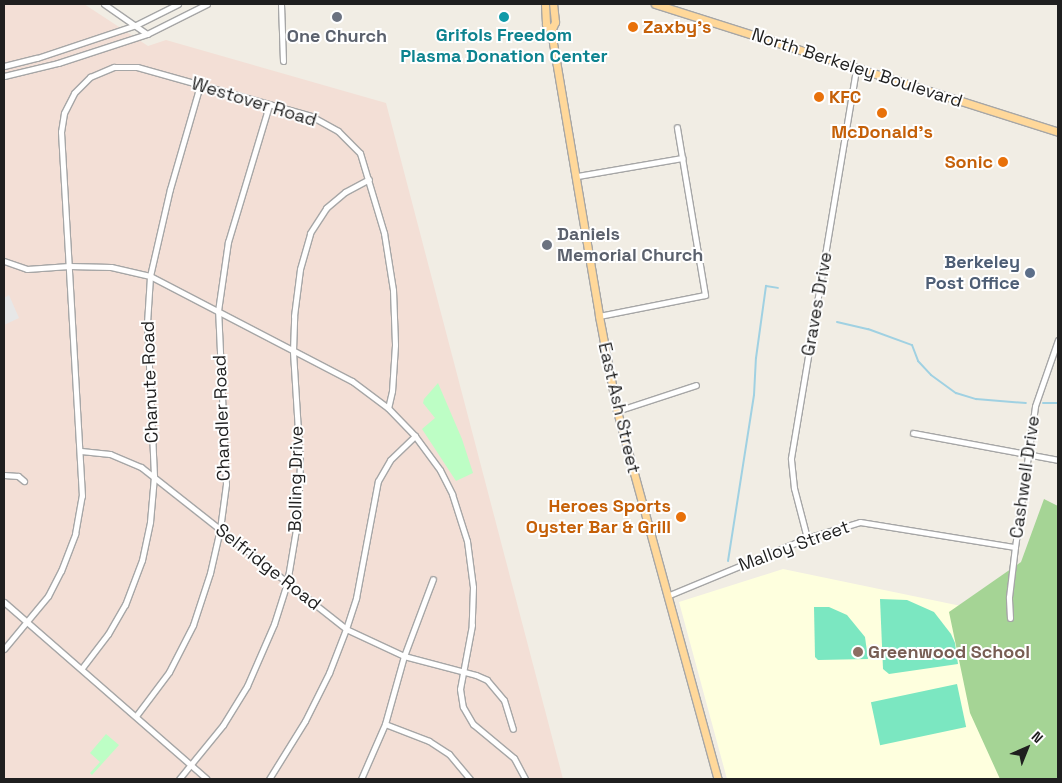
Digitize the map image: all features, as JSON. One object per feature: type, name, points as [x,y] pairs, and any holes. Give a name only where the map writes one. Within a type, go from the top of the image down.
[{"type":"main road","name":"East Ash Street","points":[[545,4],[546,24],[551,31],[617,411],[718,779]]},
{"type":"main road","name":"East Ash Street","points":[[551,31],[555,22],[553,4]]},
{"type":"main road","name":"North Berkeley Boulevard","points":[[655,4],[1058,132]]},
{"type":"street","points":[[104,4],[147,34]]},
{"type":"street","points":[[4,66],[62,50],[136,25],[178,4]]},
{"type":"street","points":[[4,76],[58,63],[147,34],[207,4]]},
{"type":"street","points":[[281,4],[282,61]]},
{"type":"street","name":"Westover Road","points":[[69,266],[61,132],[64,113],[70,100],[90,77],[114,67],[137,67],[311,116],[338,131],[360,153],[384,234],[393,290],[395,345],[392,391],[388,408]]},
{"type":"street","name":"Graves Drive","points":[[807,538],[794,488],[791,458],[856,68]]},
{"type":"street","name":"Chanute Road","points":[[82,668],[108,634],[125,605],[138,569],[150,522],[154,476],[147,324],[150,276],[170,189],[200,85]]},
{"type":"street","name":"Chandler Road","points":[[136,716],[169,672],[193,624],[210,573],[220,529],[226,484],[218,311],[228,242],[270,105]]},
{"type":"street","points":[[599,316],[705,295],[677,127]]},
{"type":"street","points":[[577,176],[682,158]]},
{"type":"street","name":"Bolling Drive","points":[[179,779],[223,725],[247,686],[274,624],[287,583],[298,517],[300,463],[293,351],[294,316],[300,269],[310,233],[326,208],[345,192],[369,179]]},
{"type":"street","points":[[4,261],[27,269],[69,266],[111,267],[150,276],[352,381],[388,408],[415,436],[440,470],[448,486],[467,541],[473,587],[472,625],[460,689],[463,707],[473,724],[514,758],[525,779]]},
{"type":"street","points":[[4,649],[28,622],[52,588],[75,534],[82,496],[81,450],[69,266]]},
{"type":"street","name":"Cashwell Drive","points":[[1010,618],[1009,597],[1014,546],[1035,406],[1058,340]]},
{"type":"street","points":[[617,411],[696,385]]},
{"type":"street","points":[[912,433],[1058,460]]},
{"type":"street","points":[[269,779],[305,721],[329,673],[346,629],[356,598],[378,481],[390,460],[415,436]]},
{"type":"street","name":"Selfridge Road","points":[[81,450],[110,454],[140,466],[346,629],[404,656],[487,680],[504,700],[513,729]]},
{"type":"street","points":[[4,475],[18,476],[24,481]]},
{"type":"street","name":"Malloy Street","points":[[667,596],[807,538],[860,522],[1014,546]]},
{"type":"street","points":[[361,779],[385,724],[404,656],[433,579]]},
{"type":"street","points":[[4,602],[82,668],[207,779]]},
{"type":"street","points":[[385,724],[429,741],[449,754],[470,779]]},
{"type":"shaded area","points":[[4,4],[84,4],[148,46],[166,40],[386,103],[563,779],[4,779]]},
{"type":"shaded area","points":[[9,295],[19,318],[4,325],[4,298]]},
{"type":"shaded area","name":"Greenwood School","points":[[783,569],[990,612],[1058,779],[727,779],[679,602]]},
{"type":"green space","points":[[438,383],[462,439],[473,473],[456,481],[422,429],[435,418],[423,403],[424,399]]},
{"type":"green space","points":[[1044,499],[1058,506],[1058,779],[1000,779],[970,713],[949,612],[1021,562]]},
{"type":"green space","points":[[880,599],[907,600],[934,612],[951,634],[955,643],[958,664],[889,674],[883,669]]},
{"type":"green space","points":[[814,607],[829,607],[847,615],[865,637],[868,659],[818,660],[815,657]]},
{"type":"green space","points":[[957,684],[966,727],[880,745],[871,702]]},
{"type":"green space","points":[[106,734],[119,745],[92,775],[90,773],[100,762],[90,753]]},
{"type":"waterway","points":[[728,561],[754,395],[756,358],[766,286],[778,288]]},
{"type":"waterway","points":[[837,322],[868,329],[912,345],[918,361],[931,375],[956,393],[976,399],[1026,403]]},
{"type":"waterway","points":[[1043,403],[1058,403]]},
{"type":"place","name":"One Church","points":[[337,17]]},
{"type":"place","name":"Grifols Freedom Plasma Donation Center","points":[[504,17]]},
{"type":"place","name":"Zaxby's","points":[[633,27]]},
{"type":"place","name":"KFC","points":[[819,97]]},
{"type":"place","name":"McDonald's","points":[[882,113]]},
{"type":"place","name":"Sonic","points":[[1003,162]]},
{"type":"place","name":"Daniels Memorial Church","points":[[547,245]]},
{"type":"place","name":"Berkeley Post Office","points":[[1030,273]]},
{"type":"place","name":"Heroes Sports Oyster Bar & Grill","points":[[681,517]]},
{"type":"place","name":"Greenwood School","points":[[858,652]]}]
